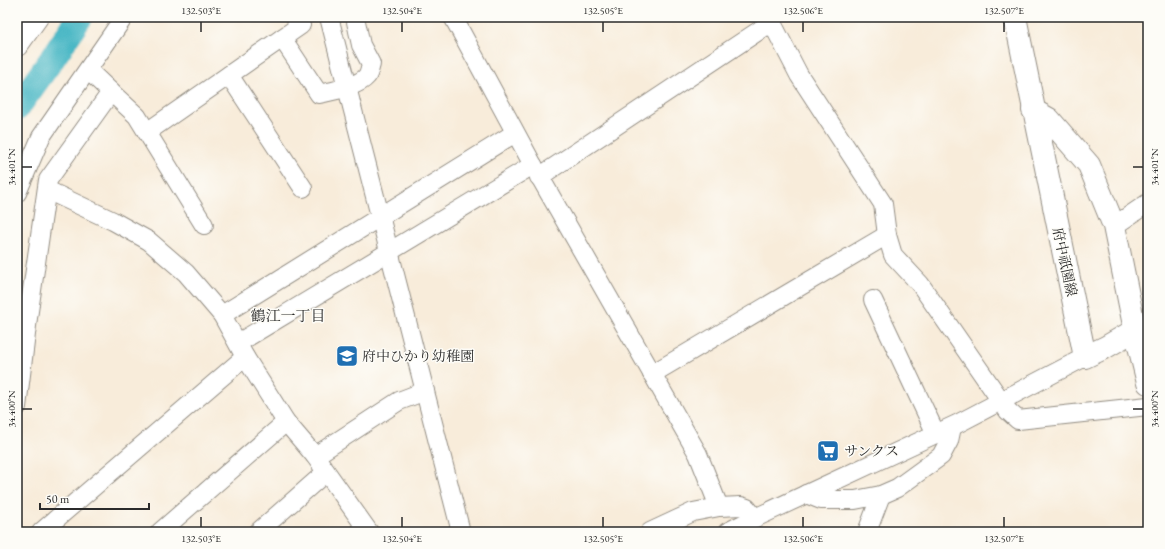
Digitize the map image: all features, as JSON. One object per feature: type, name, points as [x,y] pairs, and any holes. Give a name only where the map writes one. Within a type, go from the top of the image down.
[{"type":"main road","points":[[17,45],[37,17]]},
{"type":"main road","name":"府中祇園線","points":[[1015,17],[1085,357]]},
{"type":"main road","points":[[1034,110],[1048,119],[1089,165],[1114,226],[1142,326],[1148,383]]},
{"type":"main road","points":[[1085,357],[1106,347],[1142,326]]},
{"type":"street","points":[[17,193],[41,137],[124,17]]},
{"type":"street","points":[[147,132],[301,25],[295,17]]},
{"type":"street","points":[[329,17],[461,532]]},
{"type":"street","points":[[282,38],[319,94],[347,87],[360,82],[368,75],[371,64],[361,45],[355,17]]},
{"type":"street","points":[[453,17],[536,171],[698,454],[719,507]]},
{"type":"street","points":[[41,532],[241,350],[389,251],[536,171],[770,20],[799,75],[883,204],[893,255],[920,284],[1008,411],[1018,420],[1148,406]]},
{"type":"street","points":[[88,70],[137,116],[204,225]]},
{"type":"street","points":[[229,75],[303,188]]},
{"type":"street","points":[[17,407],[48,180],[111,92]]},
{"type":"street","points":[[222,315],[515,133]]},
{"type":"street","points":[[47,190],[112,221],[149,241],[186,273],[222,315],[241,350],[286,422],[315,456],[369,532]]},
{"type":"street","points":[[1114,226],[1148,202]]},
{"type":"street","points":[[652,374],[888,235]]},
{"type":"street","points":[[806,494],[821,500],[855,500],[881,495],[897,488],[941,456],[949,441],[873,300]]},
{"type":"street","points":[[727,532],[944,430],[1085,357]]},
{"type":"street","points":[[315,456],[399,401],[425,391]]},
{"type":"street","points":[[160,532],[286,422]]},
{"type":"street","points":[[258,532],[326,472]]},
{"type":"street","points":[[867,532],[881,495]]},
{"type":"street","points":[[650,532],[693,512],[719,507],[741,506],[747,508],[755,518]]},
{"type":"waterway","points":[[17,108],[80,17]]},
{"type":"place","name":"府中ひかり幼稚園","points":[[347,356]]},
{"type":"place","name":"サンクス","points":[[828,451]]},
{"type":"district","name":"鶴江一丁目","points":[[288,316]]}]
